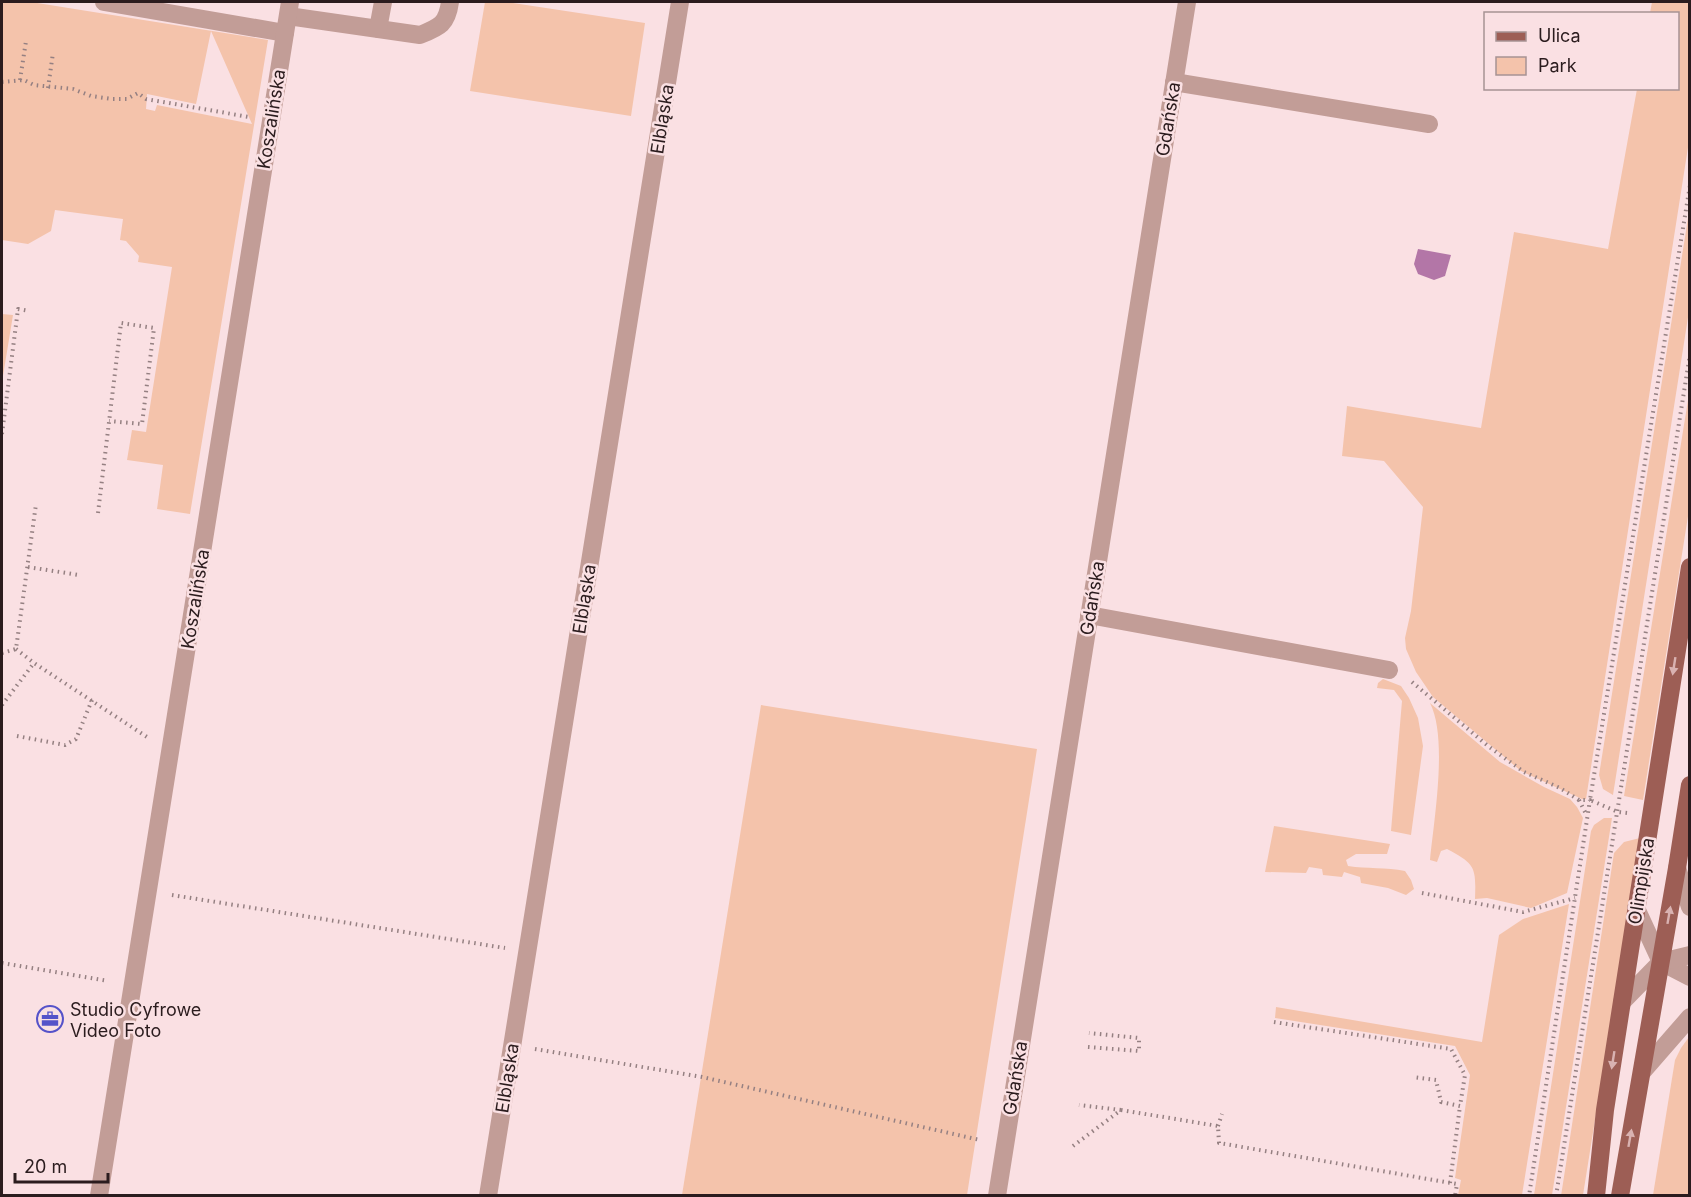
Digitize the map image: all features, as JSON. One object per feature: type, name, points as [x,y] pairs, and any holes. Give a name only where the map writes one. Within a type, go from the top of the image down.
[{"type":"main road","name":"Olimpijska","points":[[1596,1196],[1605,1110],[1689,567]]},
{"type":"main road","name":"Olimpijska","points":[[1620,1196],[1677,868],[1689,785]]},
{"type":"street","points":[[104,2],[288,17],[420,35],[439,27],[445,21],[449,13],[450,2]]},
{"type":"street","points":[[378,29],[384,2]]},
{"type":"street","name":"Elbląska","points":[[488,1196],[680,2]]},
{"type":"street","name":"Gdańska","points":[[997,1196],[1187,2]]},
{"type":"street","name":"Koszalińska","points":[[99,1196],[288,17]]},
{"type":"street","points":[[1174,82],[1429,124]]},
{"type":"street","points":[[1089,615],[1389,670]]},
{"type":"street","points":[[1677,868],[1689,907]]},
{"type":"street","points":[[1636,908],[1661,962],[1689,977]]},
{"type":"street","points":[[1622,1002],[1661,962],[1689,955]]},
{"type":"street","points":[[1642,1072],[1689,1017]]},
{"type":"path","points":[[20,80],[26,41]]},
{"type":"path","points":[[48,88],[53,52]]},
{"type":"path","points":[[2,82],[20,80],[48,88],[73,89],[91,96],[112,99],[127,99],[138,93],[146,99],[270,121]]},
{"type":"path","points":[[1529,1196],[1689,185]]},
{"type":"path","points":[[2,434],[18,309],[29,311]]},
{"type":"path","points":[[98,513],[121,323],[154,328],[142,424],[110,421]]},
{"type":"path","points":[[1556,1196],[1689,354]]},
{"type":"path","points":[[16,649],[36,504]]},
{"type":"path","points":[[28,567],[79,574]]},
{"type":"path","points":[[16,649],[170,752]]},
{"type":"path","points":[[2,653],[16,649]]},
{"type":"path","points":[[2,705],[34,663]]},
{"type":"path","points":[[1412,682],[1488,746],[1524,772],[1560,788],[1579,800],[1588,816]]},
{"type":"path","points":[[17,736],[65,745],[71,743],[76,738],[92,700]]},
{"type":"path","points":[[1579,800],[1590,800],[1618,812]]},
{"type":"path","points":[[1422,893],[1523,912],[1575,898]]},
{"type":"path","points":[[168,894],[505,948]]},
{"type":"path","points":[[2,963],[133,985]]},
{"type":"path","points":[[1274,1022],[1451,1049],[1465,1075],[1450,1183]]},
{"type":"path","points":[[1088,1047],[1139,1051],[1139,1038],[1089,1033]]},
{"type":"path","points":[[531,1048],[702,1077],[985,1142]]},
{"type":"path","points":[[1413,1077],[1436,1080],[1441,1102],[1460,1106]]},
{"type":"path","points":[[1079,1105],[1218,1126]]},
{"type":"path","points":[[1073,1146],[1121,1110]]},
{"type":"path","points":[[1222,1113],[1218,1126],[1219,1143],[1457,1184],[1455,1196]]},
{"type":"green space","points":[[2,2],[31,2],[268,40],[190,514],[157,509],[163,465],[127,460],[132,430],[146,432],[172,267],[138,262],[139,256],[126,241],[120,240],[123,219],[55,210],[51,231],[28,244],[2,240]],"holes":[[[211,31],[252,124],[157,105],[155,111],[146,109],[147,94],[196,104]]]},
{"type":"green space","points":[[485,2],[507,2],[645,23],[631,116],[470,91]]},
{"type":"green space","points":[[1652,2],[1689,2],[1689,141],[1586,799],[1582,799],[1521,771],[1433,697],[1416,672],[1406,649],[1405,638],[1411,611],[1423,507],[1384,461],[1342,456],[1347,406],[1481,428],[1514,232],[1608,249],[1637,90],[1679,90],[1679,12],[1650,12]]},
{"type":"green space","points":[[1689,212],[1689,311],[1613,795],[1603,789],[1599,775]]},
{"type":"green space","points":[[2,314],[13,315],[2,382]]},
{"type":"green space","points":[[1689,394],[1689,510],[1643,800],[1624,796]]},
{"type":"green space","points":[[1383,679],[1401,686],[1418,718],[1423,746],[1411,835],[1391,831],[1402,701],[1394,690],[1377,688],[1378,683]]},
{"type":"green space","points":[[1430,703],[1500,762],[1570,799],[1577,807],[1583,818],[1567,893],[1531,908],[1487,898],[1475,899],[1474,874],[1469,863],[1447,849],[1441,851],[1437,862],[1430,860],[1437,802],[1439,757],[1435,718]]},
{"type":"green space","points":[[761,705],[1037,749],[967,1195],[682,1195]]},
{"type":"green space","points":[[1604,818],[1612,818],[1552,1195],[1534,1195],[1591,831],[1594,825]]},
{"type":"green space","points":[[1274,826],[1390,844],[1387,854],[1356,854],[1346,860],[1348,866],[1405,871],[1414,889],[1406,895],[1388,888],[1361,883],[1360,877],[1344,872],[1342,877],[1323,875],[1322,869],[1309,867],[1306,873],[1265,872]]},
{"type":"green space","points":[[1640,838],[1583,1195],[1561,1196],[1614,853],[1624,842]]},
{"type":"green space","points":[[1569,904],[1522,1195],[1458,1195],[1461,1180],[1455,1178],[1470,1075],[1455,1046],[1275,1018],[1276,1007],[1482,1042],[1499,935],[1523,919]]},
{"type":"green space","points":[[1689,1037],[1689,1195],[1653,1195],[1675,1060]]},
{"type":"shaded area","points":[[1418,249],[1451,255],[1445,276],[1434,280],[1418,274],[1414,264]]},
{"type":"place","name":"Studio Cyfrowe Video Foto","points":[[50,1019]]}]
